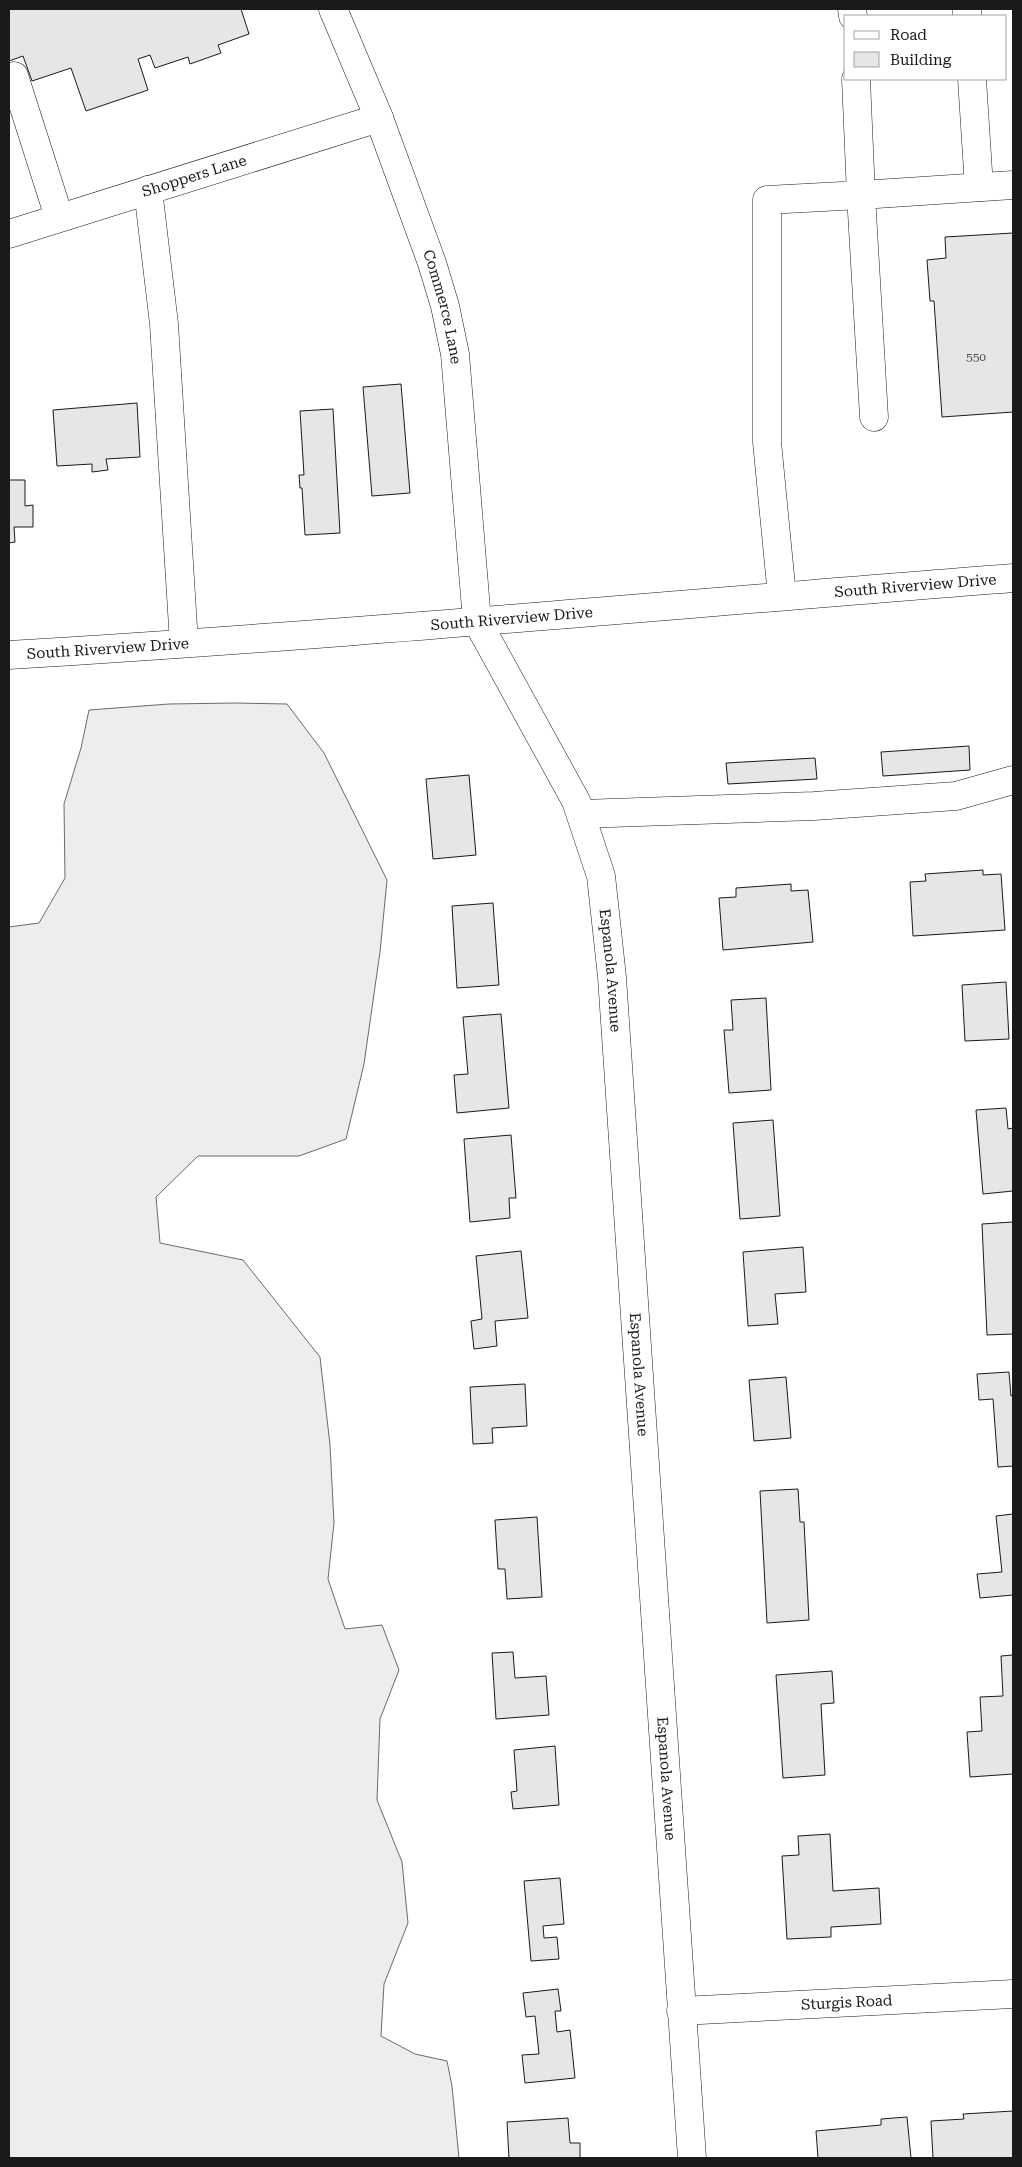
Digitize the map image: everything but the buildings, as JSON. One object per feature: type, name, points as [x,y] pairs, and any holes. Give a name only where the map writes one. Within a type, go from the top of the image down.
[{"type":"street","name":"Commerce Lane","points":[[333,9],[379,118],[432,263],[445,306],[455,354],[476,621]]},
{"type":"street","points":[[14,76],[59,218]]},
{"type":"street","points":[[856,80],[874,417]]},
{"type":"street","points":[[972,80],[979,187]]},
{"type":"street","name":"Shoppers Lane","points":[[9,234],[379,118]]},
{"type":"street","points":[[782,596],[767,442],[767,200],[1013,185]]},
{"type":"street","points":[[148,190],[164,324],[184,643]]},
{"type":"street","name":"South Riverview Drive","points":[[9,655],[350,633],[476,621],[1013,578]]},
{"type":"street","name":"Espanola Avenue","points":[[476,621],[576,801],[601,876],[612,977],[692,2158]]},
{"type":"street","points":[[581,814],[814,806],[956,796],[1013,780]]},
{"type":"street","name":"Sturgis Road","points":[[681,2011],[1013,1994]]},
{"type":"shaded area","points":[[169,704],[287,704],[324,753],[387,880],[380,952],[364,1064],[346,1139],[299,1156],[198,1156],[156,1197],[160,1243],[243,1260],[320,1357],[330,1445],[334,1523],[328,1579],[345,1629],[382,1625],[399,1670],[380,1719],[377,1800],[402,1862],[408,1923],[384,1984],[381,2036],[415,2054],[447,2061],[452,2086],[459,2158],[9,2158],[9,927],[39,923],[65,878],[64,804],[81,748],[89,710]]}]
